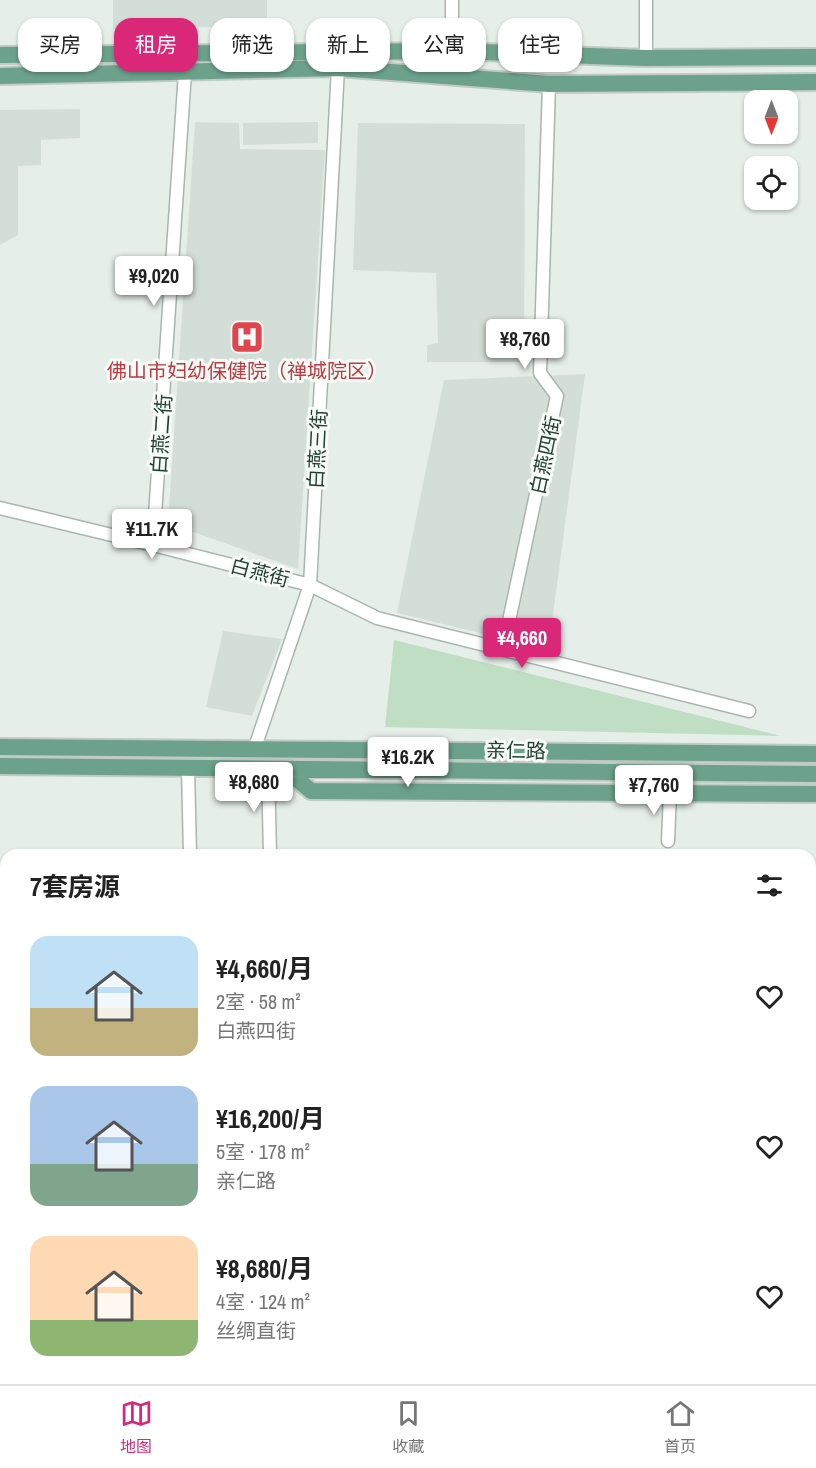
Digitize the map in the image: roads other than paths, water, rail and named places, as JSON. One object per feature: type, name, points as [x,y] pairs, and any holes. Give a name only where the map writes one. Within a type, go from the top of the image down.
[{"type":"main road","points":[[0,55],[402,51]]},
{"type":"main road","points":[[486,52],[646,58],[816,57]]},
{"type":"main road","points":[[198,72],[306,69]]},
{"type":"main road","points":[[0,76],[185,72]]},
{"type":"main road","points":[[390,72],[549,84],[816,82]]},
{"type":"main road","name":"亲仁路","points":[[0,747],[816,754]]},
{"type":"main road","name":"亲仁路","points":[[0,766],[816,774]]},
{"type":"main road","points":[[285,769],[311,791],[816,794]]},
{"type":"street","points":[[452,0],[452,18]]},
{"type":"street","points":[[646,0],[646,58]]},
{"type":"street","name":"白燕二街","points":[[153,545],[185,72]]},
{"type":"street","name":"白燕三街","points":[[254,750],[310,585],[338,72]]},
{"type":"street","name":"白燕四街","points":[[503,649],[557,396],[540,374],[549,84]]},
{"type":"street","name":"白燕街","points":[[0,508],[310,585],[376,618],[749,711]]},
{"type":"street","points":[[188,768],[190,849]]},
{"type":"street","points":[[268,769],[270,849]]},
{"type":"street","points":[[668,841],[670,793]]},
{"type":"place","name":"佛山市妇幼保健院（禅城院区）","points":[[247,337]]}]
